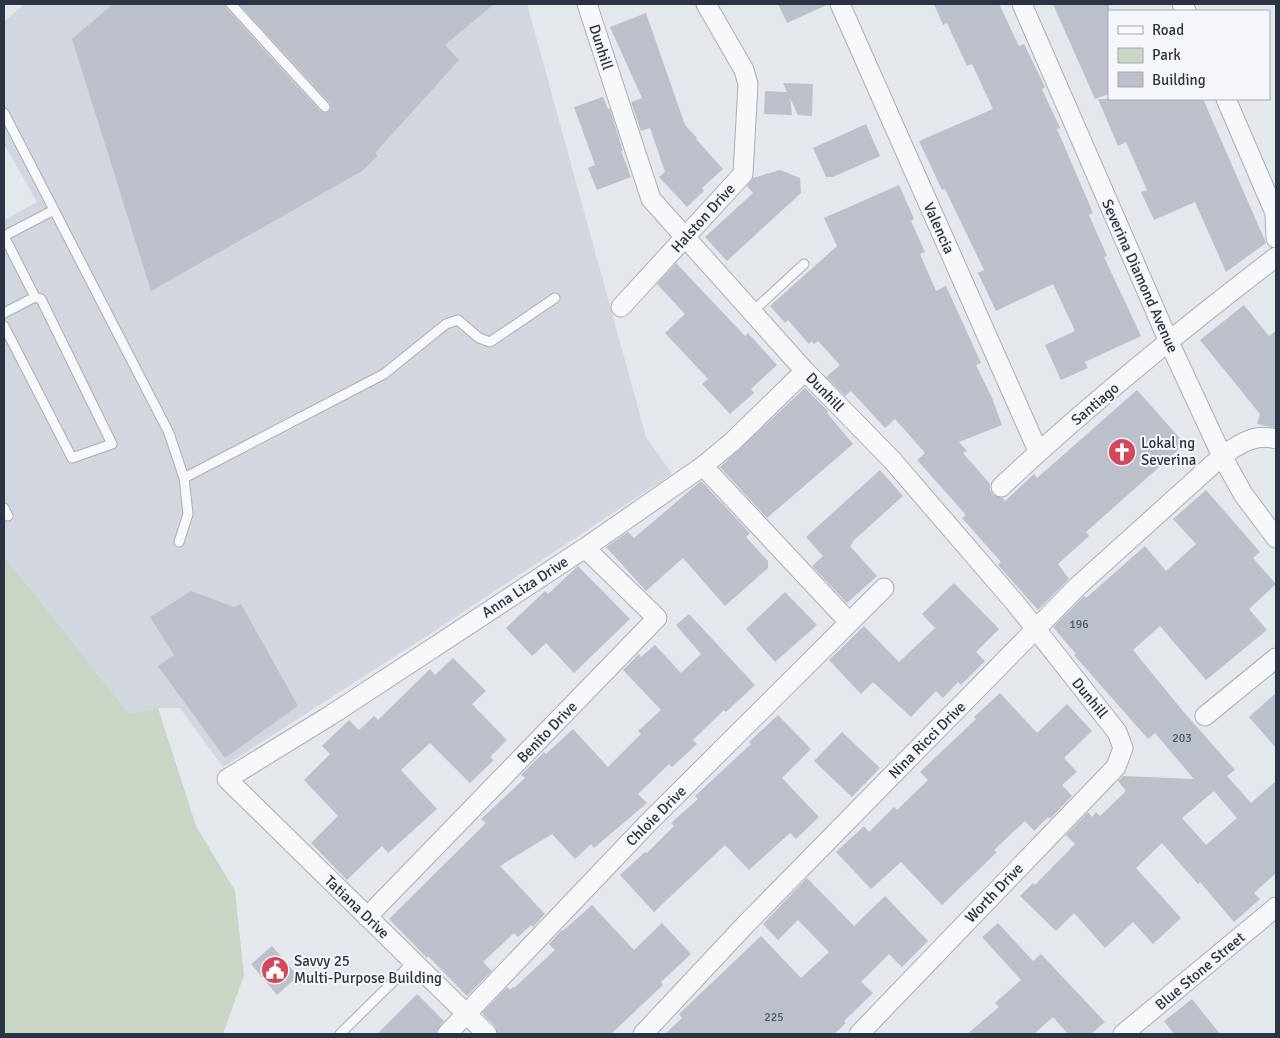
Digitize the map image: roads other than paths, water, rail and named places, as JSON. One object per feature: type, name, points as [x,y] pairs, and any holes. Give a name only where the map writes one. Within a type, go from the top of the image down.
[{"type":"street","name":"Halston Drive","points":[[621,308],[743,174],[748,84],[744,70],[706,4]]},
{"type":"street","name":"Valencia","points":[[840,4],[1038,452]]},
{"type":"street","name":"Severina Diamond Avenue","points":[[1022,4],[1169,342],[1222,456],[1243,494],[1276,538]]},
{"type":"street","name":"Dunhill","points":[[590,5],[650,199],[805,371],[892,460],[1016,604],[1117,732],[1123,748]]},
{"type":"street","points":[[1226,100],[1276,213],[1276,238]]},
{"type":"street","name":"Santiago","points":[[1001,486],[1038,452],[1190,324],[1276,257]]},
{"type":"street","name":"Anna Liza Drive","points":[[227,779],[331,715],[585,548],[703,466],[732,442],[805,371]]},
{"type":"street","name":"Nina Ricci Drive","points":[[643,1034],[747,923],[1078,586],[1222,456],[1242,442],[1257,438],[1276,439]]},
{"type":"street","points":[[703,466],[849,622]]},
{"type":"street","name":"Benito Drive","points":[[367,918],[657,618],[585,548]]},
{"type":"street","name":"Chloie Drive","points":[[447,1034],[647,824],[884,588]]},
{"type":"street","points":[[1205,716],[1276,658]]},
{"type":"street","name":"Worth Drive","points":[[858,1034],[1116,767],[1123,748]]},
{"type":"street","name":"Tatiana Drive","points":[[227,779],[487,1034]]},
{"type":"street","name":"Blue Stone Street","points":[[1123,1034],[1276,907]]},
{"type":"lane","points":[[231,4],[324,108]]},
{"type":"lane","points":[[4,113],[169,433],[184,478],[188,514],[179,542]]},
{"type":"lane","points":[[4,326],[72,458],[112,444],[40,299],[34,297],[4,236],[54,210]]},
{"type":"lane","points":[[752,312],[804,264]]},
{"type":"lane","points":[[4,313],[34,297]]},
{"type":"lane","points":[[184,478],[384,374],[446,324],[458,320],[479,338],[490,342],[555,298]]},
{"type":"lane","points":[[340,1034],[413,962]]},
{"type":"place","name":"Lokal ng Severina","points":[[1122,452]]},
{"type":"place","name":"Savvy 25 Multi-Purpose Building","points":[[275,970]]}]
